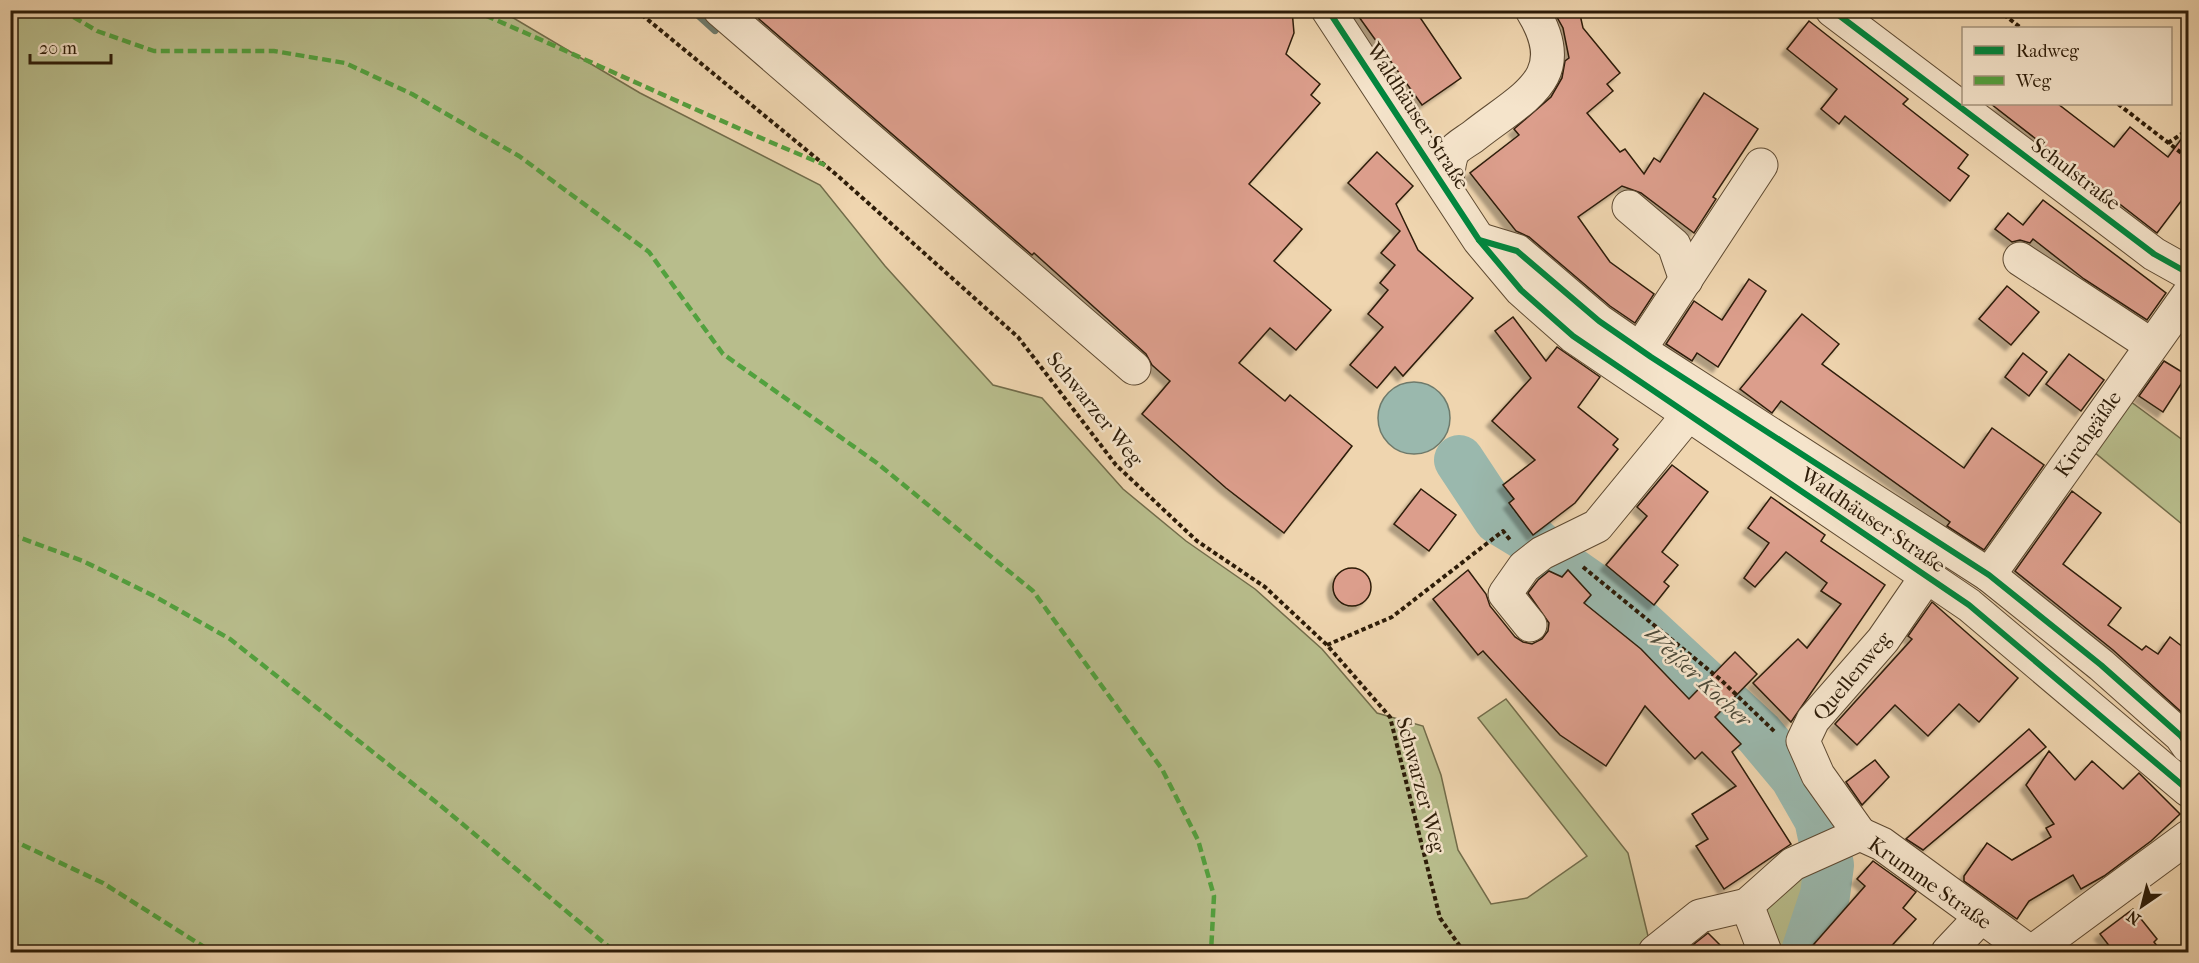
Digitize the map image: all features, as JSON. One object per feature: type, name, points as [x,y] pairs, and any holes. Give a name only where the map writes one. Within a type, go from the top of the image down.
[{"type":"street","points":[[720,10],[1134,368]]},
{"type":"street","name":"Waldhäuser Straße","points":[[1328,10],[1479,240],[1521,290],[1573,336],[1889,553],[1969,605],[2188,790]]},
{"type":"street","points":[[1446,188],[1453,152],[1536,87],[1547,69],[1550,49],[1543,28],[1532,10]]},
{"type":"street","name":"Schulstraße","points":[[1832,10],[2154,254],[2188,273]]},
{"type":"street","points":[[1640,349],[1761,165]]},
{"type":"street","points":[[1629,207],[1674,245],[1686,280]]},
{"type":"street","name":"Waldhäuser Straße","points":[[1479,240],[1517,251],[1599,321],[1989,575],[2101,665],[2181,736],[2188,746]]},
{"type":"street","points":[[2019,259],[2151,345]]},
{"type":"street","name":"Kirchgäßle","points":[[1989,575],[2188,295]]},
{"type":"street","points":[[1530,625],[1505,594],[1524,567],[1551,549],[1597,526],[1689,414]]},
{"type":"street","name":"Quellenweg","points":[[1850,839],[1803,741],[1814,720],[1884,640],[1927,576]]},
{"type":"street","name":"Krumme Straße","points":[[1850,839],[1882,844],[2031,952],[2188,837]]},
{"type":"street","points":[[1655,952],[1700,916],[1747,905],[1793,864],[1850,839]]},
{"type":"street","points":[[1747,905],[1766,952]]},
{"type":"street","points":[[1948,952],[1981,917]]},
{"type":"path","points":[[1998,10],[2020,27]]},
{"type":"path","points":[[2119,105],[2188,158]]},
{"type":"path","points":[[2168,142],[2183,133],[2188,136]]},
{"type":"path","points":[[1327,645],[1392,618],[1503,531],[1516,546],[1551,549],[1721,680],[1778,735]]},
{"type":"green space","points":[[10,11],[509,11],[510,16],[640,93],[820,185],[885,266],[993,385],[1042,398],[1123,489],[1186,541],[1255,589],[1322,649],[1377,713],[1423,726],[1441,775],[1458,850],[1491,904],[1527,898],[1587,856],[1478,718],[1506,699],[1628,853],[1648,936],[1639,952],[11,952]]},
{"type":"green space","points":[[2123,396],[2188,444],[2188,529],[2088,447]]},
{"type":"green space","points":[[1793,864],[1829,865],[1825,895],[1806,952],[1765,952],[1747,905]]},
{"type":"water","points":[[1421,382],[1440,392],[1448,404],[1450,418],[1448,432],[1440,444],[1428,452],[1407,454],[1388,444],[1380,432],[1378,411],[1388,392],[1400,384]]},
{"type":"building","points":[[756,10],[1292,10],[1294,33],[1286,54],[1320,84],[1311,95],[1320,103],[1249,184],[1302,229],[1274,261],[1331,310],[1296,350],[1270,328],[1239,363],[1285,401],[1290,395],[1352,446],[1284,533],[1226,488],[1142,414],[1170,381],[1152,365],[1146,354],[1034,253],[1032,255],[759,19]]},
{"type":"building","points":[[1354,10],[1415,10],[1461,78],[1422,105]]},
{"type":"building","points":[[1553,10],[1579,10],[1583,28],[1620,73],[1607,84],[1613,91],[1587,113],[1620,152],[1625,149],[1644,174],[1654,158],[1660,162],[1704,93],[1758,129],[1713,197],[1716,199],[1694,233],[1641,193],[1622,186],[1578,217],[1610,262],[1654,294],[1635,323],[1610,306],[1529,237],[1516,231],[1470,173],[1519,135],[1514,129],[1551,97],[1562,78],[1565,61],[1569,58],[1563,28]]},
{"type":"building","points":[[1809,21],[1908,99],[1903,104],[1968,155],[1958,168],[1969,176],[1950,201],[1845,116],[1839,124],[1821,109],[1837,89],[1787,49]]},
{"type":"building","points":[[1992,105],[2059,105],[2114,147],[2130,127],[2168,157],[2188,130],[2188,192],[2157,233]]},
{"type":"building","points":[[1377,152],[1413,186],[1396,204],[1418,250],[1473,298],[1403,376],[1395,367],[1377,388],[1350,365],[1383,327],[1368,314],[1388,290],[1380,283],[1395,265],[1381,253],[1400,231],[1348,183]]},
{"type":"building","points":[[2043,200],[2166,293],[2147,320],[2084,279],[2033,239],[2030,243],[2020,240],[2012,242],[1995,229],[2008,213],[2023,225]]},
{"type":"building","points":[[1749,279],[1766,291],[1718,367],[1697,353],[1692,361],[1666,344],[1694,301],[1722,320]]},
{"type":"building","points":[[2007,286],[2039,312],[2011,345],[1979,319]]},
{"type":"building","points":[[1802,314],[1839,344],[1822,364],[1964,468],[1992,428],[2044,465],[1984,550],[1947,526],[1950,522],[1781,401],[1772,413],[1740,389]]},
{"type":"building","points":[[1513,317],[1546,361],[1557,347],[1600,377],[1578,407],[1618,439],[1613,445],[1618,449],[1575,503],[1533,535],[1509,503],[1514,499],[1503,485],[1535,460],[1492,421],[1531,378],[1495,331]]},
{"type":"building","points":[[2023,353],[2047,372],[2029,396],[2005,377]]},
{"type":"building","points":[[2069,354],[2104,380],[2081,411],[2046,384]]},
{"type":"building","points":[[2164,361],[2187,375],[2163,412],[2139,396]]},
{"type":"building","points":[[1672,465],[1708,492],[1662,552],[1678,565],[1664,582],[1669,586],[1654,605],[1606,565],[1647,516],[1637,507]]},
{"type":"building","points":[[1421,489],[1456,515],[1429,551],[1394,524]]},
{"type":"building","points":[[2072,491],[2101,513],[2063,564],[2121,608],[2108,625],[2142,650],[2146,646],[2158,654],[2170,637],[2188,651],[2188,718],[2113,650],[2015,571]]},
{"type":"building","points":[[1771,497],[1825,535],[1821,541],[1885,585],[1791,722],[1753,683],[1798,639],[1807,648],[1841,604],[1821,591],[1827,583],[1786,552],[1755,587],[1744,578],[1769,543],[1748,528]]},
{"type":"building","points":[[1352,568],[1366,573],[1371,587],[1366,601],[1352,606],[1338,601],[1333,587],[1338,573]]},
{"type":"building","points":[[1468,570],[1486,594],[1490,606],[1515,637],[1532,644],[1542,639],[1548,631],[1549,623],[1528,593],[1549,571],[1562,577],[1568,570],[1591,595],[1584,603],[1641,649],[1689,699],[1735,652],[1757,674],[1715,717],[1741,744],[1732,752],[1791,844],[1724,889],[1696,846],[1708,839],[1692,814],[1736,786],[1702,752],[1695,759],[1645,706],[1606,766],[1560,735],[1483,651],[1478,655],[1433,599]]},
{"type":"building","points":[[1932,602],[2018,678],[1979,722],[1959,704],[1928,736],[1895,705],[1857,745],[1835,724],[1912,639],[1908,636]]},
{"type":"building","points":[[2029,729],[2046,747],[1923,850],[1906,839]]},
{"type":"building","points":[[2049,751],[2075,780],[2092,761],[2123,789],[2139,773],[2180,814],[2151,841],[2104,876],[2081,889],[2073,875],[2029,901],[2017,919],[1964,881],[1964,876],[1987,843],[2012,860],[2051,837],[2046,828],[2054,824],[2026,785]]},
{"type":"building","points":[[1875,760],[1889,777],[1862,805],[1846,782]]},
{"type":"building","points":[[1873,861],[1916,892],[1903,908],[1916,919],[1886,952],[1807,952],[1865,886],[1857,879]]},
{"type":"building","points":[[2133,909],[2157,939],[2154,942],[2162,952],[2114,952],[2100,934]]},
{"type":"building","points":[[1708,933],[1727,952],[1684,952]]},
{"type":"waterway","name":"Weißer Kocher","points":[[693,10],[715,30]]},
{"type":"waterway","name":"Weißer Kocher","points":[[1459,460],[1498,519],[1531,539],[1558,563],[1625,610],[1759,734],[1795,777],[1819,819],[1829,865],[1825,895],[1806,952]]},
{"type":"marked path","points":[[62,10],[97,31],[154,51],[274,51],[345,63],[412,94],[519,156],[649,252],[723,354],[877,463],[1033,591],[1162,769],[1198,840],[1214,896],[1211,952]]},
{"type":"marked path","points":[[473,10],[825,165]]},
{"type":"marked path","points":[[10,534],[83,561],[154,596],[230,639],[441,806],[615,952]]},
{"type":"marked path","points":[[10,839],[103,883],[212,952]]},
{"type":"cycle path","points":[[1328,10],[1479,240],[1521,290],[1573,336],[1969,605],[2188,790]]},
{"type":"cycle path","points":[[1832,10],[2154,254],[2188,273]]},
{"type":"cycle path","points":[[1479,240],[1517,251],[1599,321],[1651,357],[1989,575],[2101,665],[2181,736],[2188,746]]}]
